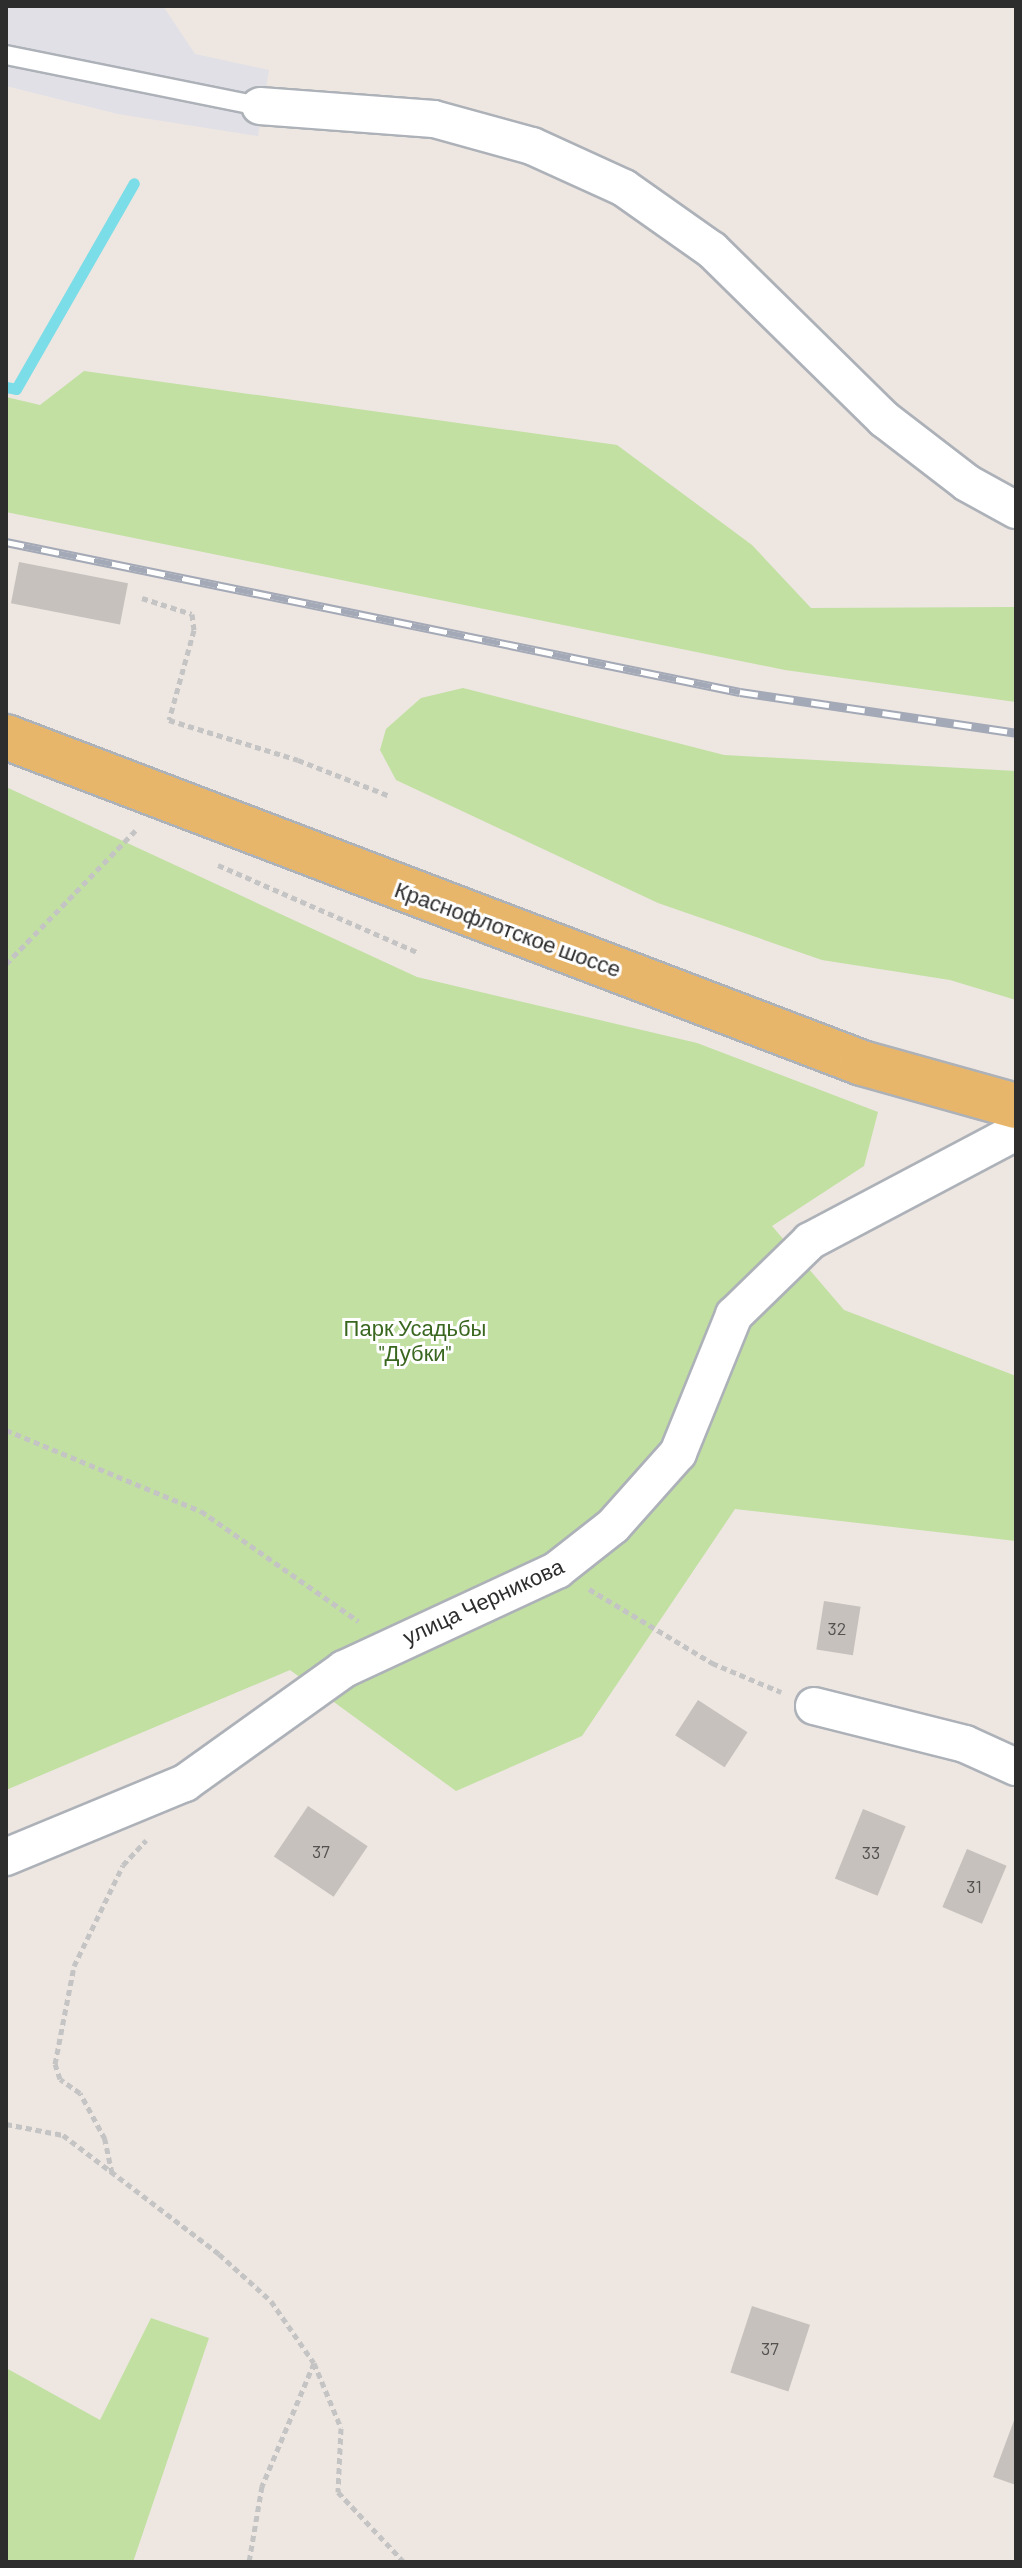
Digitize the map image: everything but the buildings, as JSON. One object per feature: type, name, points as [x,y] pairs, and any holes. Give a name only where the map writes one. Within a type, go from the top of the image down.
[{"type":"main road","name":"Краснофлотское шоссе","points":[[6,737],[862,1063],[1016,1106]]},
{"type":"street","points":[[260,106],[434,119],[532,146],[624,188],[712,250],[884,419],[967,483],[1016,510]]},
{"type":"street","name":"улица Черникова","points":[[6,1857],[185,1783],[344,1669],[385,1647],[557,1570],[613,1526],[678,1453],[734,1315],[810,1241],[1016,1132]]},
{"type":"street","points":[[814,1706],[965,1744],[1016,1767]]},
{"type":"lane","points":[[6,55],[260,106]]},
{"type":"path","points":[[142,598],[192,614],[194,630],[169,720],[298,760],[390,796]]},
{"type":"path","points":[[6,964],[135,829],[149,836]]},
{"type":"path","points":[[206,860],[419,953]]},
{"type":"path","points":[[6,1430],[201,1511],[263,1551],[385,1647]]},
{"type":"path","points":[[557,1570],[712,1663],[814,1706]]},
{"type":"path","points":[[112,2174],[105,2139],[80,2093],[60,2079],[55,2064],[74,1966],[123,1865],[152,1834]]},
{"type":"path","points":[[6,2124],[63,2135],[219,2254],[271,2301],[314,2363],[341,2428],[338,2492],[404,2562]]},
{"type":"path","points":[[249,2562],[262,2486],[314,2363]]},
{"type":"shaded area","points":[[6,6],[163,6],[195,54],[269,70],[258,136],[118,114],[6,86]]},
{"type":"green space","points":[[84,371],[617,445],[752,545],[811,608],[1016,607],[1016,702],[785,670],[6,512],[6,397],[40,405]]},
{"type":"green space","points":[[463,688],[724,755],[1016,771],[1016,1000],[950,980],[822,960],[658,903],[396,780],[380,750],[386,729],[421,698]]},
{"type":"green space","name":"Парк Усадьбы \"Дубки\"","points":[[6,787],[417,977],[697,1043],[878,1112],[864,1166],[772,1226],[844,1310],[1016,1376],[1016,1541],[735,1509],[582,1736],[456,1791],[290,1670],[6,1790]]},
{"type":"green space","points":[[151,2318],[209,2338],[133,2562],[6,2562],[6,2368],[100,2420]]},
{"type":"waterway","points":[[6,387],[16,389],[134,183]]},
{"type":"railway","points":[[6,542],[740,692],[1016,733]]}]
